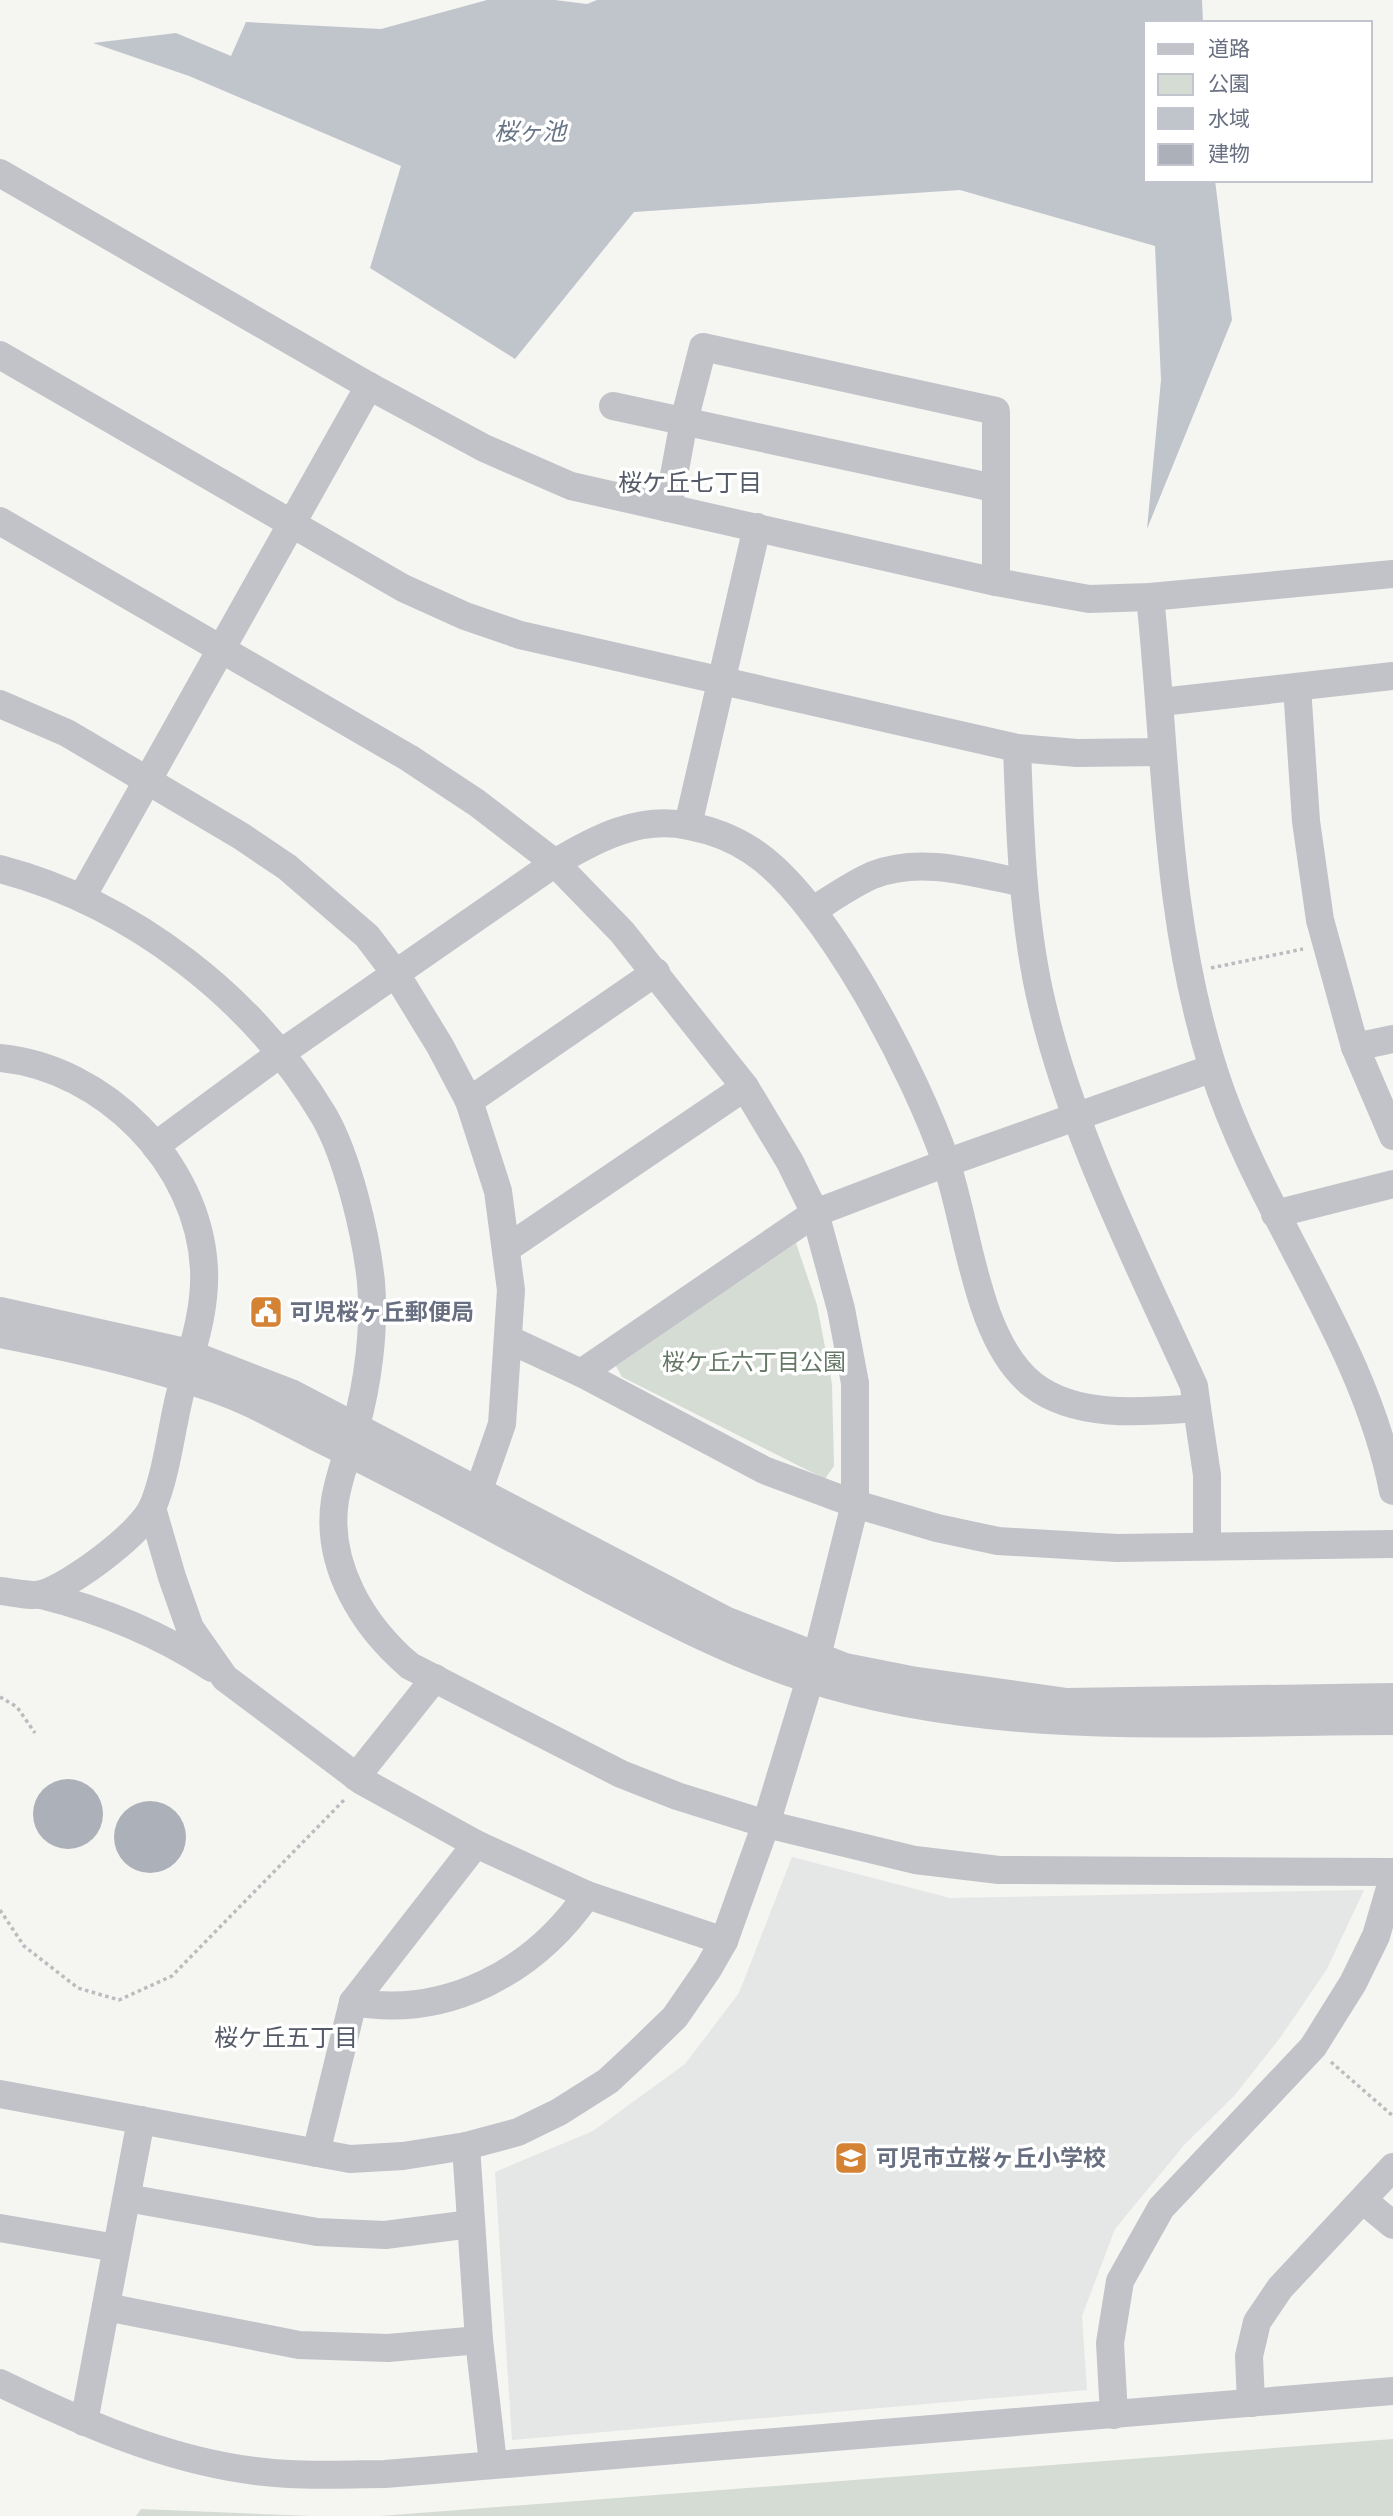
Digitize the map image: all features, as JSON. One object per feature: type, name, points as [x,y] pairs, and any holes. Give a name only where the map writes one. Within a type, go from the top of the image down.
[{"type":"street","points":[[3,183],[484,448],[571,486],[996,582],[1089,599],[1150,597],[1393,574]]},
{"type":"street","points":[[668,508],[684,421],[703,347],[996,411],[996,582]]},
{"type":"street","points":[[0,355],[403,588],[465,616],[533,638],[1017,748],[1077,753],[1161,752]]},
{"type":"street","points":[[82,897],[369,386]]},
{"type":"street","points":[[613,406],[994,488]]},
{"type":"street","points":[[0,521],[443,779],[555,863],[622,932],[656,972],[745,1087],[790,1162],[815,1213],[841,1309],[855,1383],[855,1504],[813,1667],[766,1824],[724,1941],[675,2017],[608,2081],[559,2112],[518,2132],[466,2146],[403,2156],[350,2159],[0,2094]]},
{"type":"street","points":[[688,825],[757,527]]},
{"type":"street","points":[[1150,597],[1161,702],[1161,752],[1175,904],[1213,1068],[1242,1144],[1353,1368],[1388,1464],[1393,1491]]},
{"type":"street","points":[[1161,702],[1393,676]]},
{"type":"street","points":[[1297,687],[1307,821],[1325,944],[1355,1047],[1393,1136]]},
{"type":"street","points":[[0,704],[67,733],[242,836],[286,867],[367,936],[396,974],[469,1101],[498,1191],[511,1290],[502,1424],[474,1504]]},
{"type":"street","points":[[1017,748],[1023,883],[1039,990],[1077,1117],[1194,1385],[1207,1475],[1207,1544]]},
{"type":"street","points":[[155,1146],[281,1053],[555,863],[599,837],[655,824],[688,825],[733,840],[754,852],[812,911],[864,990],[897,1051],[946,1163],[992,1333],[1009,1361],[1034,1386],[1081,1408],[1197,1408]]},
{"type":"street","points":[[812,911],[871,876],[890,870],[939,867],[1023,883]]},
{"type":"street","points":[[0,869],[82,897],[182,957],[243,1011],[281,1053],[325,1117],[351,1182],[371,1283],[369,1354],[335,1502],[335,1532],[342,1570],[358,1608],[384,1644],[410,1666],[621,1774],[677,1796],[766,1824],[915,1860],[999,1870],[1393,1872]]},
{"type":"street","points":[[469,1101],[656,972]]},
{"type":"street","points":[[1355,1047],[1393,1039]]},
{"type":"street","points":[[0,1058],[74,1077],[112,1103],[155,1146],[182,1188],[196,1219],[204,1268],[202,1315],[152,1508],[129,1535],[89,1569],[41,1595]]},
{"type":"street","points":[[580,1373],[815,1213],[946,1163],[1213,1068]]},
{"type":"street","points":[[506,1249],[745,1087]]},
{"type":"street","points":[[1275,1214],[1393,1184]]},
{"type":"street","points":[[0,1311],[87,1328],[188,1367]]},
{"type":"street","points":[[0,1334],[88,1352],[188,1367],[291,1393],[351,1440],[474,1504],[658,1615],[760,1662],[845,1667],[911,1680],[1067,1702],[1393,1697]]},
{"type":"street","points":[[508,1339],[580,1373],[764,1470],[855,1504],[937,1528],[998,1541],[1117,1548],[1207,1544],[1393,1544]]},
{"type":"street","points":[[152,1508],[190,1628],[223,1675]]},
{"type":"street","points":[[0,1591],[41,1595],[82,1605],[177,1646],[223,1675],[359,1779],[476,1844],[587,1895],[724,1941]]},
{"type":"street","points":[[813,1667],[935,1710],[997,1718],[1064,1722],[1393,1721]]},
{"type":"street","points":[[359,1779],[435,1678]]},
{"type":"street","points":[[316,2153],[352,2002],[476,1844]]},
{"type":"street","points":[[1114,2415],[1110,2343],[1120,2281],[1161,2208],[1313,2046],[1353,1983],[1376,1936],[1393,1878]]},
{"type":"street","points":[[352,2002],[385,2008],[427,2003],[493,1981],[551,1938],[571,1918],[587,1895]]},
{"type":"street","points":[[84,2422],[141,2120]]},
{"type":"street","points":[[466,2146],[479,2340],[493,2463]]},
{"type":"street","points":[[1251,2403],[1249,2356],[1257,2322],[1280,2288],[1393,2167]]},
{"type":"street","points":[[127,2198],[317,2232],[385,2235],[471,2224]]},
{"type":"street","points":[[1364,2201],[1393,2225]]},
{"type":"street","points":[[0,2228],[116,2248]]},
{"type":"street","points":[[106,2307],[299,2345],[388,2348],[479,2340]]},
{"type":"street","points":[[0,2383],[84,2422],[148,2447],[193,2459],[286,2474],[385,2474],[493,2463],[1393,2391]]},
{"type":"path","points":[[1189,972],[1325,944]]},
{"type":"path","points":[[0,1697],[17,1707],[35,1733]]},
{"type":"path","points":[[0,1910],[24,1946],[79,1988],[119,2000],[172,1976],[359,1779]]},
{"type":"path","points":[[1313,2046],[1393,2116]]},
{"type":"shaded area","name":"可児市立桜ヶ丘小学校","points":[[792,1857],[950,1898],[1364,1890],[1327,1969],[1280,2038],[1234,2096],[1185,2144],[1115,2229],[1082,2316],[1087,2390],[512,2440],[495,2172],[593,2131],[685,2064],[739,1993]]},
{"type":"green space","name":"桜ケ丘六丁目公園","points":[[796,1243],[817,1305],[832,1384],[834,1466],[825,1479],[622,1377],[616,1366]]},
{"type":"green space","points":[[1393,2439],[1393,2516],[380,2516]]},
{"type":"green space","points":[[141,2509],[311,2516],[136,2516]]},
{"type":"water","name":"桜ヶ池","points":[[487,0],[555,0],[587,4],[597,0],[1202,0],[1203,21],[1144,21],[1144,182],[1215,182],[1232,320],[1147,529],[1161,380],[1155,246],[960,190],[634,212],[515,359],[370,268],[401,166],[189,76],[93,43],[176,33],[231,56],[246,22],[381,29]]},
{"type":"building","points":[[68,1779],[93,1789],[103,1814],[93,1839],[68,1849],[43,1839],[33,1814],[43,1789]]},
{"type":"building","points":[[150,1801],[170,1807],[180,1817],[186,1837],[180,1857],[170,1867],[150,1873],[130,1867],[120,1857],[114,1837],[120,1817],[130,1807]]},
{"type":"place","name":"可児桜ヶ丘郵便局","points":[[266,1312]]},
{"type":"place","name":"可児市立桜ヶ丘小学校","points":[[851,2158]]},
{"type":"district","name":"桜ケ丘七丁目","points":[[690,483]]},
{"type":"district","name":"桜ケ丘五丁目","points":[[286,2038]]}]
